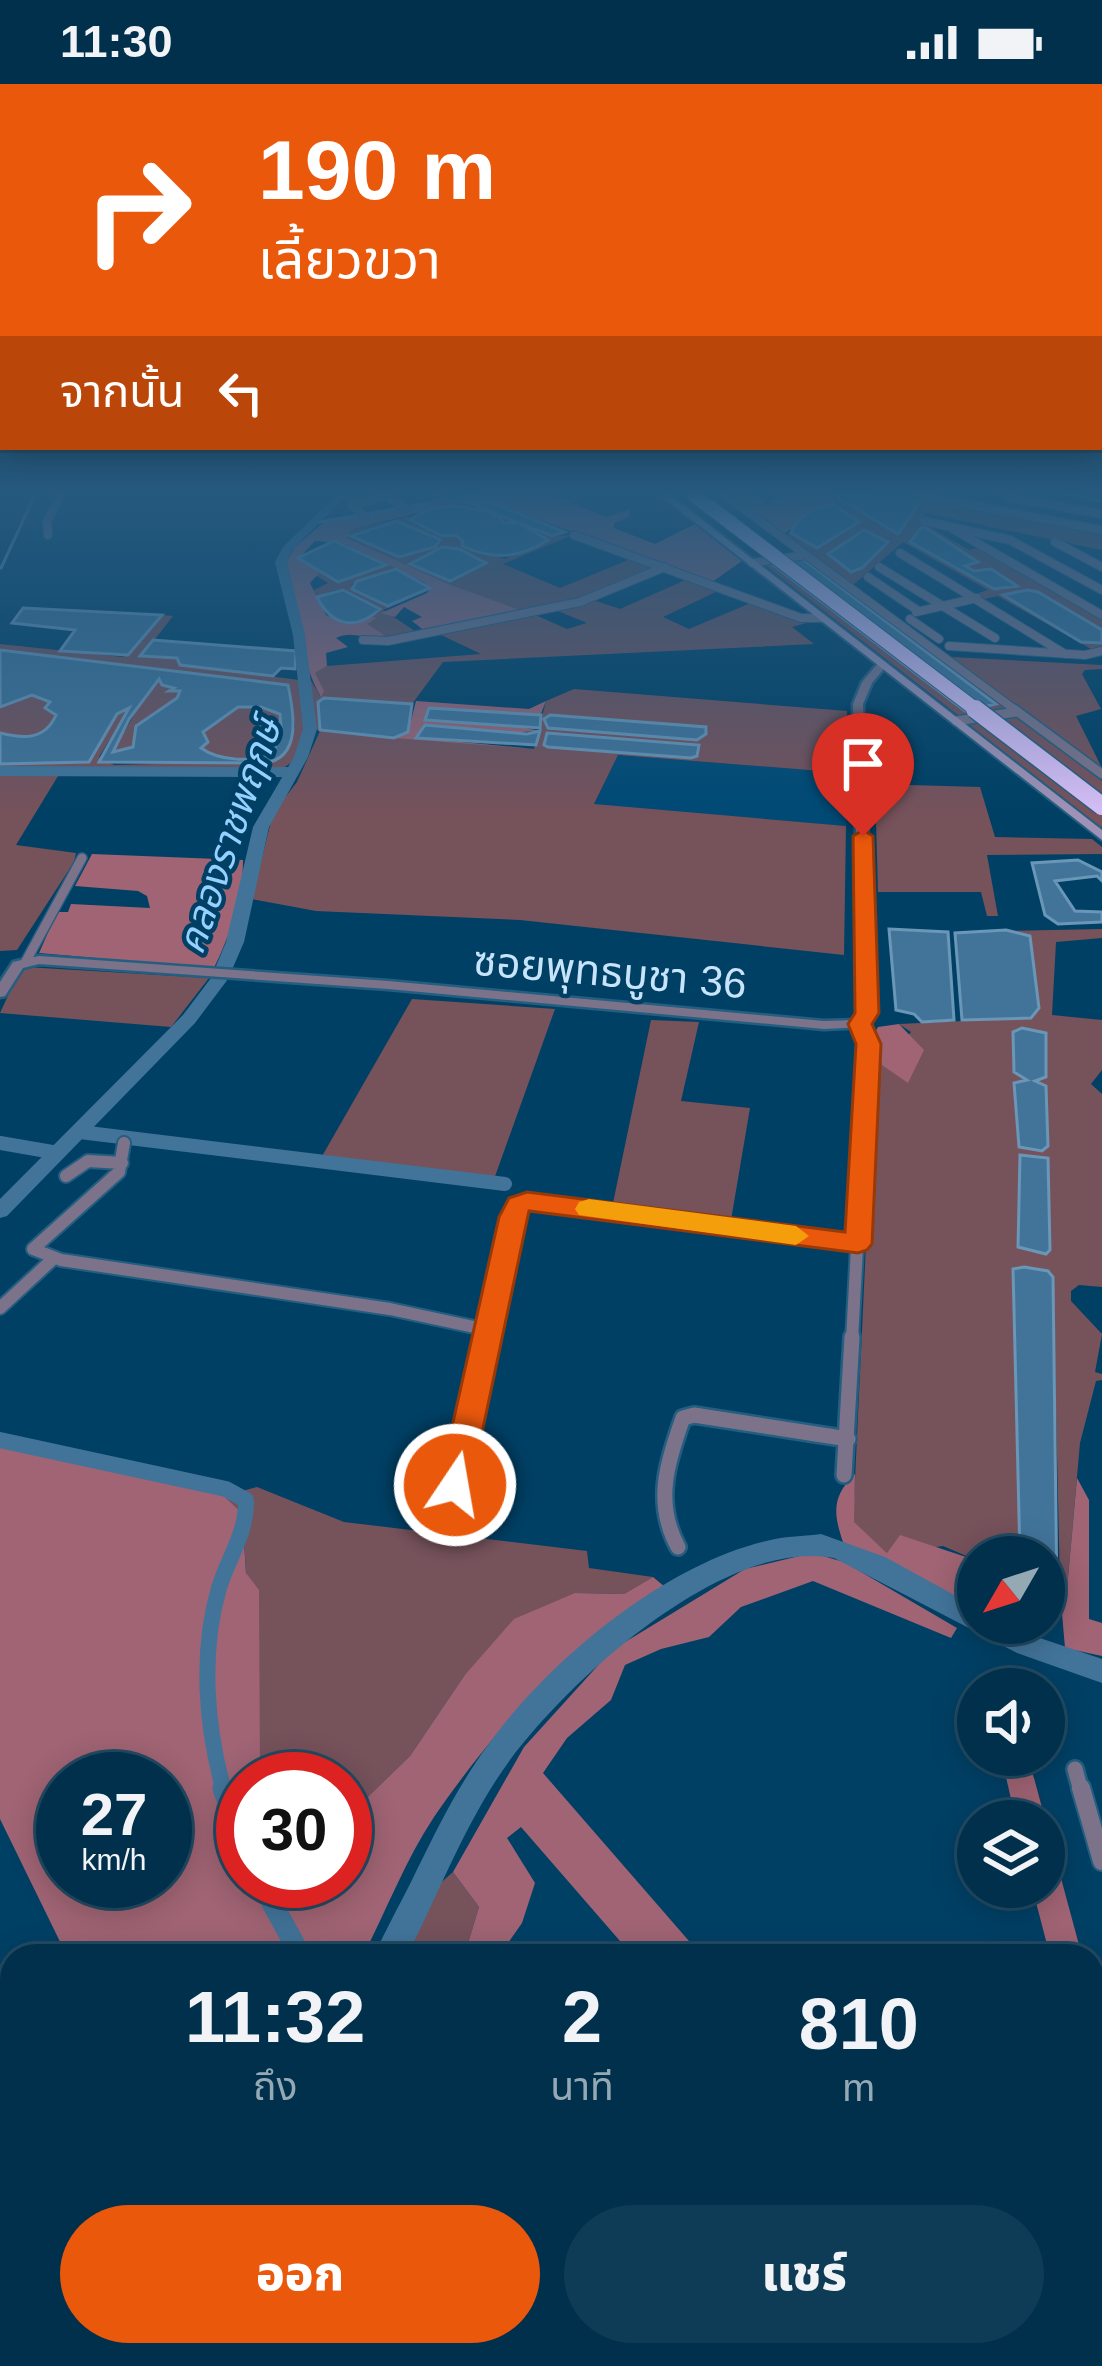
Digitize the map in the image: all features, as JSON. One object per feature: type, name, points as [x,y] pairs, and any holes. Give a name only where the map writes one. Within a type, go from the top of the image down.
[{"type":"highway","points":[[834,601],[1102,806]]},
{"type":"highway","points":[[853,601],[1102,788]]},
{"type":"main road","points":[[801,601],[1102,836]]},
{"type":"street","points":[[363,640],[388,641],[581,601]]},
{"type":"street","points":[[758,601],[802,618],[822,618]]},
{"type":"street","points":[[886,601],[911,616],[925,642],[1102,774]]},
{"type":"street","points":[[895,601],[949,646],[1065,654],[1102,651]]},
{"type":"street","points":[[935,601],[995,638]]},
{"type":"street","points":[[911,616],[959,601]]},
{"type":"street","points":[[982,601],[1065,654]]},
{"type":"street","points":[[925,642],[939,639]]},
{"type":"street","points":[[844,1475],[868,1044],[860,1024],[867,1013],[858,704],[867,682],[883,664]]},
{"type":"street","points":[[956,722],[1018,711]]},
{"type":"street","points":[[0,993],[15,968],[26,961],[82,859]]},
{"type":"street","name":"ซอยพุทธบูชา 36","points":[[26,961],[236,974],[824,1025],[860,1024]]},
{"type":"street","points":[[124,1143],[122,1163],[112,1179],[34,1245],[40,1255],[390,1309],[488,1330]]},
{"type":"street","points":[[66,1176],[88,1161],[122,1163]]},
{"type":"street","points":[[455,1485],[515,1208],[527,1201],[858,1244]]},
{"type":"street","points":[[0,1308],[54,1258]]},
{"type":"street","points":[[678,1546],[663,1516],[664,1473],[683,1418],[694,1415],[848,1439]]},
{"type":"street","points":[[1075,1768],[1102,1862]]},
{"type":"shaded area","points":[[293,601],[319,601],[326,615],[350,624],[371,616],[376,618],[367,624],[384,635],[336,638],[348,647],[326,653],[327,666],[315,673],[324,691],[321,697],[303,650]]},
{"type":"shaded area","points":[[320,601],[365,601],[380,609],[353,623],[336,619]]},
{"type":"shaded area","points":[[354,601],[388,606],[401,601],[383,610],[418,633],[382,641],[366,623],[375,614]]},
{"type":"shaded area","points":[[407,601],[496,601],[522,611],[426,632],[412,621],[422,617],[404,607],[395,617],[381,613]]},
{"type":"shaded area","points":[[493,601],[571,601],[526,610]]},
{"type":"shaded area","points":[[597,601],[620,609],[637,601],[696,601],[663,617],[689,629],[753,602],[817,620],[792,627],[814,644],[443,662],[412,704],[324,698],[318,702],[320,729],[534,749],[546,701],[574,689],[847,711],[846,773],[618,755],[594,804],[846,826],[844,955],[520,920],[316,911],[252,899],[273,813],[297,782],[320,731],[314,728],[307,674],[320,696],[323,691],[314,673],[327,666],[481,654],[437,633],[531,613],[567,629],[587,623],[553,609]],"holes":[[[550,715],[706,727],[706,734],[696,740],[548,728],[544,719]]]},
{"type":"shaded area","points":[[812,601],[863,601],[1005,708],[959,716]]},
{"type":"shaded area","points":[[821,601],[858,601],[996,704],[965,711]]},
{"type":"shaded area","points":[[1008,601],[1073,601],[1102,618],[1102,646],[1091,649]]},
{"type":"shaded area","points":[[1014,601],[1054,601],[1102,630],[1102,643],[1081,642]]},
{"type":"shaded area","points":[[23,608],[162,615],[128,655],[60,651],[75,630],[12,623]]},
{"type":"shaded area","points":[[162,615],[173,616],[141,657],[178,658],[181,665],[299,680],[305,725],[294,761],[283,768],[0,768],[0,764],[89,762],[117,714],[129,708],[99,757],[114,765],[278,761],[295,726],[287,685],[0,650],[0,644],[123,657]]},
{"type":"shaded area","points":[[153,640],[296,651],[295,669],[281,668],[273,676],[140,656]]},
{"type":"shaded area","points":[[0,650],[288,685],[292,733],[285,753],[264,763],[99,762],[129,708],[117,714],[89,762],[0,764],[0,733],[33,736],[56,715],[45,708],[50,702],[32,695],[0,707]],"holes":[[[159,679],[162,685],[174,688],[169,691],[180,691],[177,698],[136,726],[133,747],[113,752],[129,719]],[[238,707],[261,707],[280,714],[281,727],[273,731],[277,739],[274,753],[236,759],[201,748],[208,742],[203,732]]]},
{"type":"shaded area","points":[[951,657],[1102,665],[1102,669],[1082,674],[1101,709],[1076,716],[1102,768]]},
{"type":"shaded area","points":[[163,678],[181,692],[177,698],[137,726],[133,747],[113,752],[146,693]]},
{"type":"shaded area","points":[[33,695],[51,703],[56,714],[47,731],[27,738],[0,733],[0,707]]},
{"type":"shaded area","points":[[324,698],[412,704],[408,732],[394,738],[320,730],[318,702]]},
{"type":"shaded area","points":[[416,701],[529,709],[546,701],[540,716],[429,708],[540,731],[417,738],[535,749],[394,738],[408,732]]},
{"type":"shaded area","points":[[238,707],[261,707],[280,714],[274,752],[236,759],[200,747],[209,727]]},
{"type":"shaded area","points":[[429,708],[541,715],[540,728],[425,720]]},
{"type":"shaded area","points":[[1012,714],[1102,781],[1102,828],[967,723]]},
{"type":"shaded area","points":[[550,715],[706,727],[706,734],[697,740],[548,728],[544,719]]},
{"type":"shaded area","points":[[425,725],[527,734],[540,731],[536,745],[416,738]]},
{"type":"shaded area","points":[[547,733],[699,745],[697,756],[691,758],[548,747],[544,745]]},
{"type":"shaded area","points":[[618,755],[846,773],[846,826],[594,805]]},
{"type":"shaded area","points":[[0,775],[58,776],[16,845],[76,853],[17,950],[0,951]]},
{"type":"shaded area","points":[[875,784],[980,787],[995,837],[1092,839],[1102,847],[1102,854],[987,855],[998,916],[987,916],[981,892],[878,892]]},
{"type":"shaded area","points":[[92,854],[243,860],[233,921],[209,978],[184,976],[186,966],[39,953],[57,912],[68,912],[71,904],[150,908],[147,896],[138,891],[75,886]]},
{"type":"shaded area","points":[[1078,860],[1102,872],[1102,881],[1097,876],[1055,881],[1075,911],[1102,912],[1102,922],[1058,924],[1045,915],[1032,863]]},
{"type":"shaded area","points":[[889,929],[948,932],[954,1020],[922,1022],[914,1014],[896,1010]]},
{"type":"shaded area","points":[[1102,929],[1102,938],[1056,942],[1052,1015],[1102,1020],[1102,1070],[1091,1084],[1102,1094],[1102,1287],[1079,1285],[1071,1291],[1071,1301],[1102,1334],[1095,1372],[1102,1374],[1102,1380],[1096,1381],[1080,1443],[1065,1593],[1065,1536],[1059,1536],[1053,1277],[1013,1270],[1019,1536],[957,1536],[957,1552],[943,1546],[888,1554],[853,1522],[875,1052],[882,1065],[911,1032],[899,1024],[1031,1018],[1039,1008],[1030,936],[1008,931]],"holes":[[[1021,1155],[1048,1159],[1049,1250]]]},
{"type":"shaded area","points":[[1006,930],[1030,936],[1039,1008],[1031,1018],[962,1020],[955,933]]},
{"type":"shaded area","points":[[26,967],[209,978],[171,1027],[0,1013],[19,972]]},
{"type":"shaded area","points":[[412,999],[555,1009],[493,1182],[321,1158]]},
{"type":"shaded area","points":[[651,1020],[699,1022],[681,1101],[750,1108],[731,1220],[613,1203]]},
{"type":"shaded area","points":[[899,1024],[924,1050],[908,1083],[882,1065],[872,1038],[878,1027]]},
{"type":"shaded area","points":[[1022,1028],[1046,1033],[1046,1077],[1035,1081],[1046,1086],[1048,1146],[1042,1151],[1019,1147],[1014,1083],[1027,1080],[1014,1072],[1013,1032]]},
{"type":"shaded area","points":[[1020,1155],[1048,1158],[1050,1250],[1046,1254],[1018,1247]]},
{"type":"shaded area","points":[[1013,1269],[1048,1271],[1053,1277],[1056,1536],[1019,1536]]},
{"type":"shaded area","points":[[0,1446],[224,1496],[242,1513],[246,1573],[259,1590],[260,1752],[216,1752],[216,1908],[372,1908],[372,1793],[410,1756],[464,1676],[514,1619],[575,1593],[624,1594],[653,1577],[671,1592],[603,1631],[509,1720],[424,1833],[369,1944],[61,1944],[44,1908],[192,1908],[192,1752],[36,1752],[36,1893],[0,1819]]},
{"type":"shaded area","points":[[855,1474],[854,1522],[887,1553],[900,1535],[957,1554],[957,1601],[843,1542],[837,1522],[842,1490]]},
{"type":"shaded area","points":[[1077,1478],[1089,1500],[1089,1619],[1102,1623],[1102,1656],[1065,1648]]},
{"type":"shaded area","points":[[257,1487],[344,1522],[587,1551],[589,1568],[653,1577],[624,1594],[575,1593],[464,1676],[410,1756],[372,1793],[372,1752],[259,1752],[242,1513],[224,1496]]},
{"type":"shaded area","points":[[812,1553],[844,1562],[957,1628],[951,1638],[813,1581],[741,1607],[709,1637],[661,1649],[625,1665],[611,1700],[567,1738],[543,1773],[692,1944],[623,1944],[521,1827],[507,1838],[535,1883],[522,1923],[507,1944],[466,1944],[479,1907],[453,1872],[524,1747],[612,1650],[745,1569]]},
{"type":"shaded area","points":[[1006,1776],[1034,1778],[1040,1800],[1011,1800]]},
{"type":"shaded area","points":[[453,1872],[479,1907],[466,1944],[408,1944],[436,1887]]},
{"type":"shaded area","points":[[1065,1893],[1079,1944],[1047,1944],[1037,1908],[1065,1908]]},
{"type":"waterway","name":"คลองราชพฤกษ์","points":[[0,1211],[189,1019],[219,979],[235,942],[261,827],[301,757],[310,729],[291,601]]},
{"type":"waterway","points":[[0,771],[290,772]]},
{"type":"waterway","points":[[80,1132],[505,1184]]},
{"type":"waterway","points":[[0,1143],[58,1153]]},
{"type":"waterway","points":[[0,1440],[226,1489],[246,1500],[209,1638],[209,1716],[216,1755]]},
{"type":"waterway","points":[[396,1944],[462,1812],[499,1752],[576,1668],[672,1594],[773,1550],[821,1545],[876,1565],[957,1609]]},
{"type":"waterway","points":[[1024,1644],[1102,1671]]},
{"type":"waterway","points":[[275,1908],[294,1944]]},
{"type":"slow traffic","points":[[589,1209],[796,1236]]},
{"type":"route","points":[[455,1485],[512,1217],[519,1204],[527,1201],[858,1244],[868,1044],[860,1024],[867,1013],[863,836]]}]
